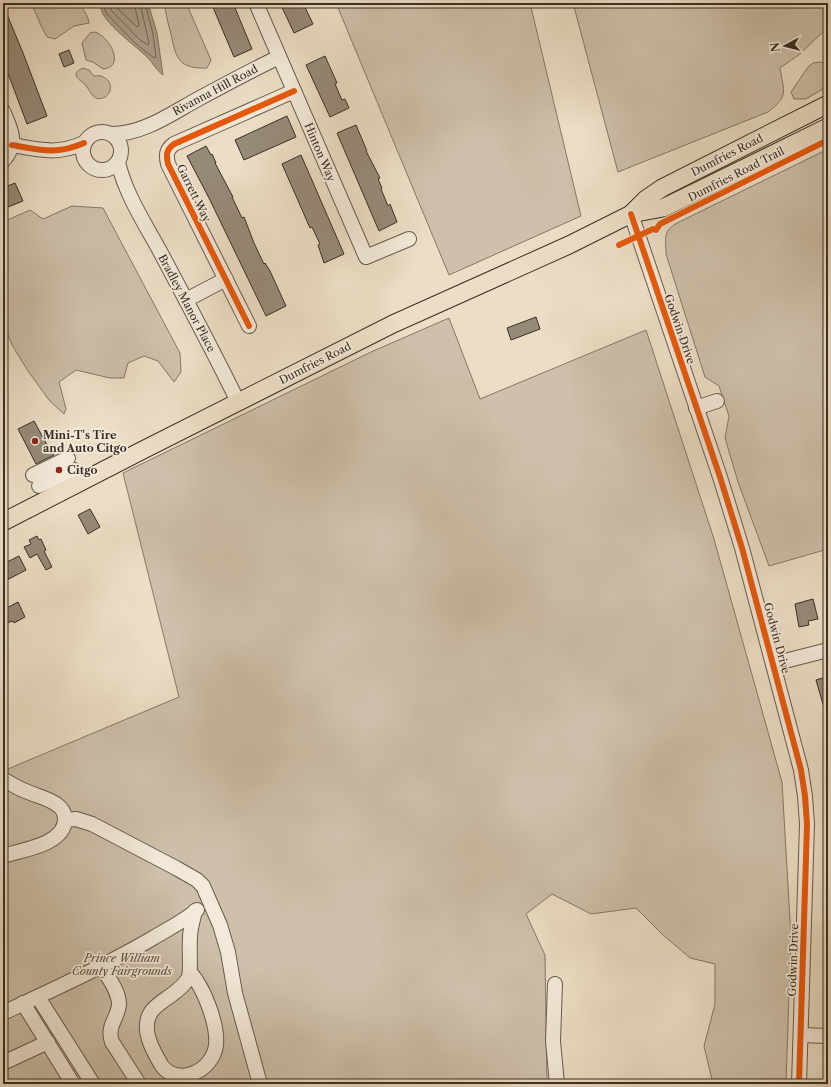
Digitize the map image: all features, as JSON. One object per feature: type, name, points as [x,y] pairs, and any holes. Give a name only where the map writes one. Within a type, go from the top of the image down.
[{"type":"main road","name":"Dumfries Road","points":[[631,214],[646,199],[662,188],[828,104]]},
{"type":"main road","name":"Dumfries Road","points":[[3,522],[393,324],[569,245],[631,214],[663,208],[828,127]]},
{"type":"street","name":"Hinton Way","points":[[256,3],[366,257],[409,239]]},
{"type":"street","name":"Rivanna Hill Road","points":[[112,134],[126,133],[151,125],[279,57]]},
{"type":"street","name":"Garrett Way","points":[[250,326],[168,164],[166,153],[174,144],[294,91]]},
{"type":"street","points":[[3,111],[12,136],[10,151],[3,161]]},
{"type":"street","name":"Rivanna Hill Road","points":[[120,156],[151,125]]},
{"type":"street","points":[[12,145],[55,151],[86,162],[96,169],[108,170],[120,156],[120,144],[112,134],[99,132],[93,134],[84,143],[71,148],[55,151]]},
{"type":"street","points":[[84,143],[83,152],[86,162]]},
{"type":"street","name":"Bradley Manor Place","points":[[120,156],[120,171],[134,205],[186,300],[238,402]]},
{"type":"street","name":"Bradley Manor Place","points":[[102,170],[134,205]]},
{"type":"street","name":"Godwin Drive","points":[[631,214],[742,548],[797,751],[805,796],[807,824],[799,1084]]},
{"type":"street","points":[[186,300],[226,280]]},
{"type":"street","points":[[696,408],[717,401]]},
{"type":"street","points":[[36,480],[71,464]]},
{"type":"street","points":[[774,664],[828,650]]},
{"type":"street","points":[[3,779],[15,786],[57,804],[62,809],[65,820],[61,831],[54,838],[44,844],[3,856]]},
{"type":"street","points":[[65,820],[76,819],[92,824],[176,868],[197,880],[203,886],[220,925],[228,952],[235,993],[260,1084]]},
{"type":"street","points":[[3,1013],[133,950],[181,922],[209,899]]},
{"type":"street","points":[[190,972],[202,989],[215,1031],[216,1045],[213,1056],[207,1065],[200,1071],[191,1076],[175,1078],[165,1070],[155,1054],[148,1038],[148,1020],[151,1012],[160,1003],[184,985],[188,978],[190,972],[191,927],[196,911]]},
{"type":"street","points":[[101,966],[116,992],[119,1004],[117,1014],[110,1029],[110,1036],[112,1042],[139,1084]]},
{"type":"street","points":[[555,984],[552,1041],[557,1084]]},
{"type":"street","points":[[38,997],[93,1084]]},
{"type":"street","points":[[23,1003],[74,1084]]},
{"type":"street","points":[[801,1035],[828,1036]]},
{"type":"street","points":[[3,1063],[48,1042]]},
{"type":"green space","points":[[72,2],[78,4],[88,17],[89,23],[74,26],[55,39],[47,37],[31,3]]},
{"type":"green space","points":[[164,3],[186,3],[211,60],[207,68],[190,67],[180,61],[173,43]]},
{"type":"green space","points":[[336,3],[530,3],[581,216],[449,275]]},
{"type":"green space","points":[[573,3],[828,3],[828,27],[800,54],[780,68],[783,83],[782,97],[779,102],[768,112],[618,172]]},
{"type":"green space","points":[[94,32],[105,38],[113,50],[114,63],[110,67],[103,69],[93,62],[86,60],[82,43],[90,33]]},
{"type":"green space","points":[[828,61],[828,86],[806,99],[794,99],[791,92],[808,67],[813,63],[824,63]]},
{"type":"green space","points":[[83,68],[89,70],[94,76],[101,76],[110,83],[108,95],[98,99],[91,94],[76,75],[78,71]]},
{"type":"green space","points":[[828,149],[828,549],[769,566],[738,482],[725,438],[729,416],[719,386],[705,377],[666,254],[666,235],[670,228],[679,222]]},
{"type":"green space","points":[[72,206],[103,208],[180,353],[181,372],[174,382],[158,361],[144,356],[128,363],[124,378],[110,378],[76,370],[59,382],[66,409],[64,414],[49,400],[28,371],[12,345],[3,322],[3,222],[30,210],[43,219]]},
{"type":"green space","name":"Prince William County Fairgrounds","points":[[449,318],[480,399],[646,330],[714,539],[782,782],[791,937],[786,1084],[713,1084],[704,1046],[715,1004],[715,964],[690,958],[662,934],[636,908],[591,914],[552,894],[526,914],[545,955],[547,1084],[3,1084],[3,771],[179,697],[123,473],[371,352]]},
{"type":"water","points":[[104,3],[148,3],[157,33],[163,75],[147,57],[120,34],[107,20],[101,8]]},
{"type":"building","points":[[217,3],[233,3],[252,49],[234,57],[212,5]]},
{"type":"building","points":[[280,3],[303,3],[313,24],[294,33]]},
{"type":"building","points":[[3,5],[47,116],[27,124],[3,60]]},
{"type":"building","points":[[69,50],[74,63],[64,67],[59,54]]},
{"type":"building","points":[[325,56],[337,83],[335,84],[342,100],[345,99],[349,108],[330,117],[306,65]]},
{"type":"building","points":[[287,116],[296,137],[244,160],[235,140]]},
{"type":"building","points":[[356,125],[366,151],[380,178],[378,179],[388,206],[390,204],[397,222],[379,231],[337,133]]},
{"type":"building","points":[[206,146],[211,155],[212,154],[242,218],[244,217],[254,243],[264,264],[265,263],[270,271],[286,306],[266,316],[187,156]]},
{"type":"building","points":[[301,155],[344,254],[324,263],[318,245],[320,244],[312,227],[310,228],[282,164]]},
{"type":"building","points":[[15,183],[23,201],[3,209],[3,188]]},
{"type":"building","points":[[536,317],[540,329],[511,340],[507,328]]},
{"type":"building","name":"Mini-T's Tire and Auto Citgo","points":[[34,421],[52,454],[53,453],[54,455],[36,464],[18,429]]},
{"type":"building","points":[[90,509],[100,527],[88,534],[78,515]]},
{"type":"building","points":[[37,536],[39,540],[41,539],[46,550],[44,551],[52,567],[46,570],[37,554],[30,558],[24,547],[31,544],[29,540]]},
{"type":"building","points":[[19,556],[26,570],[3,582],[3,564]]},
{"type":"building","points":[[813,599],[818,619],[808,621],[809,625],[799,627],[795,604]]},
{"type":"building","points":[[18,602],[25,617],[14,623],[13,621],[3,624],[3,610]]},
{"type":"building","points":[[826,677],[826,681],[828,681],[828,710],[825,711],[816,680]]},
{"type":"cycle path","points":[[249,326],[168,164],[167,153],[169,148],[174,144],[294,91]]},
{"type":"cycle path","name":"Dumfries Road Trail","points":[[619,245],[653,229],[656,230],[660,224],[828,140]]},
{"type":"cycle path","points":[[12,145],[40,150],[57,150],[74,147],[84,143]]},
{"type":"cycle path","points":[[631,214],[720,477],[742,548],[801,770],[807,824],[799,1084]]},
{"type":"place","name":"Mini-T's Tire and Auto Citgo","points":[[35,441]]},
{"type":"place","name":"Citgo","points":[[59,470]]}]
